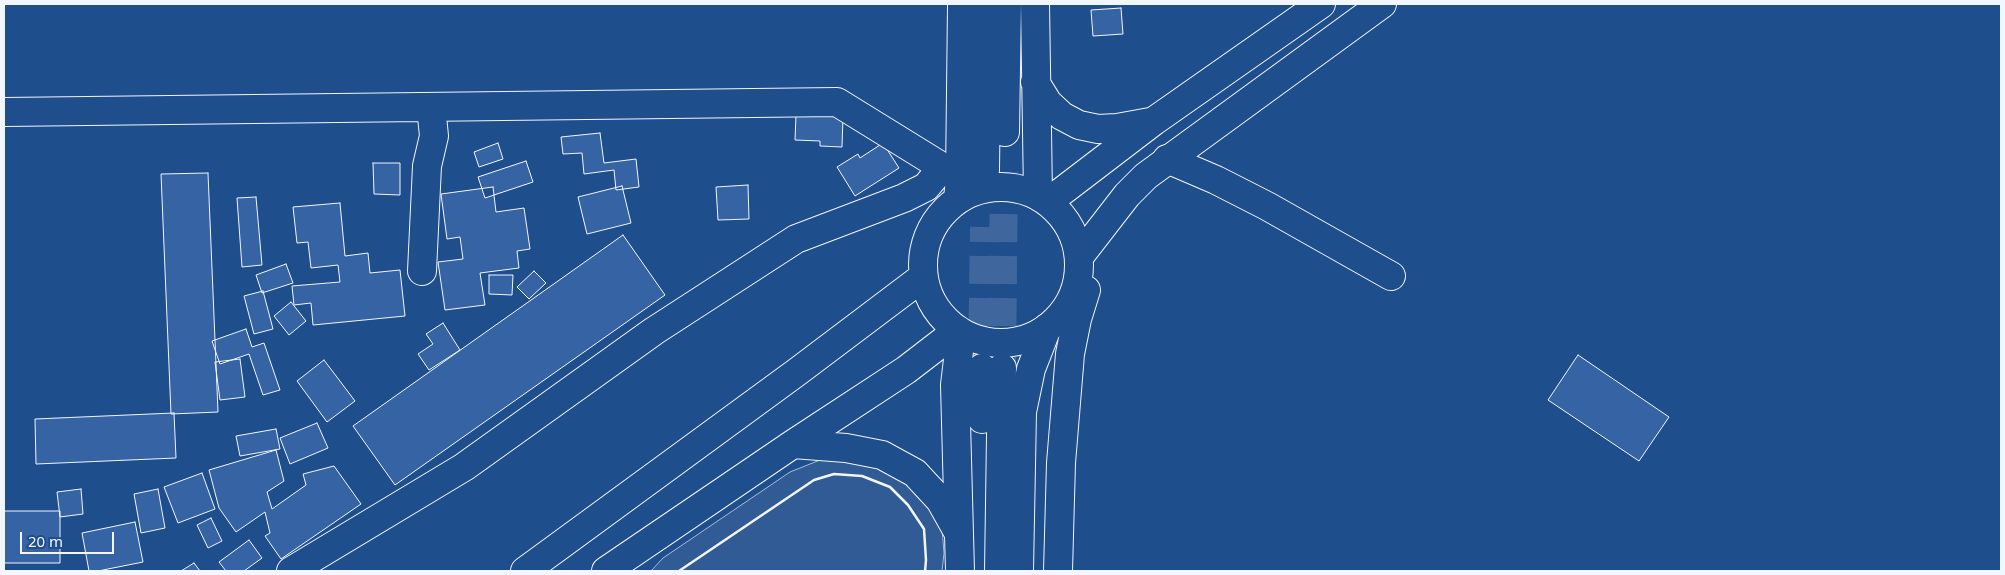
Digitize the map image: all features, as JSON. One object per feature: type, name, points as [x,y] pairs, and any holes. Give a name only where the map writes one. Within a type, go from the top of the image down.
[{"type":"main road","points":[[962,4],[970,177]]},
{"type":"main road","points":[[970,177],[987,4]]},
{"type":"main road","points":[[4,112],[836,102],[970,177],[983,188],[1011,186],[1043,198],[1063,217],[1073,236],[1079,257],[1077,284],[1066,308],[1047,328],[1029,338],[1009,343],[988,342],[960,332],[942,316],[930,298],[923,278],[923,255],[929,233],[941,214],[970,177],[1007,4]]},
{"type":"main road","points":[[1035,4],[1035,82],[1043,198]]},
{"type":"main road","points":[[1043,198],[1321,4]]},
{"type":"main road","points":[[1079,257],[1127,195],[1167,159],[1382,4]]},
{"type":"main road","points":[[1035,82],[1048,103],[1062,116],[1079,125],[1098,129],[1117,128],[1154,121]]},
{"type":"main road","points":[[422,271],[427,166],[434,136],[431,107]]},
{"type":"main road","points":[[1167,159],[1216,180],[1267,206],[1392,276]]},
{"type":"main road","points":[[291,571],[464,467],[654,331],[796,239],[904,198],[926,187],[970,177]]},
{"type":"main road","points":[[1058,571],[1061,463],[1070,354],[1077,319],[1087,286],[1127,195]]},
{"type":"main road","points":[[525,571],[798,372],[923,278]]},
{"type":"main road","points":[[1019,571],[1022,412],[1030,369],[1047,328]]},
{"type":"main road","points":[[606,571],[960,332]]},
{"type":"main road","points":[[960,332],[955,385],[960,571]]},
{"type":"main road","points":[[982,571],[992,368],[999,571]]},
{"type":"main road","points":[[793,444],[846,448],[882,456],[915,473],[940,500],[958,532]]},
{"type":"shaded area","points":[[856,458],[916,486],[942,529],[944,553],[942,571],[651,571],[663,558],[790,472],[820,460]]},
{"type":"building","points":[[1121,8],[1123,34],[1093,36],[1091,10]]},
{"type":"building","points":[[796,115],[843,116],[842,147],[820,146],[820,141],[795,140]]},
{"type":"building","points":[[600,133],[604,163],[636,159],[639,187],[616,190],[614,170],[584,174],[582,153],[563,154],[561,137]]},
{"type":"building","points":[[498,143],[503,159],[479,167],[474,152]]},
{"type":"building","points":[[883,143],[899,168],[855,196],[837,167],[858,154],[860,158]]},
{"type":"building","points":[[526,161],[533,182],[485,198],[478,177]]},
{"type":"building","points":[[373,163],[400,163],[400,195],[374,194]]},
{"type":"building","points":[[208,173],[218,412],[171,414],[161,174]]},
{"type":"building","points":[[748,185],[749,219],[718,220],[716,187]]},
{"type":"building","points":[[622,186],[631,223],[587,234],[578,197]]},
{"type":"building","points":[[493,187],[496,212],[524,208],[530,249],[517,251],[519,268],[480,273],[485,305],[445,310],[438,262],[463,259],[460,237],[447,239],[441,194]]},
{"type":"building","points":[[256,197],[262,265],[242,267],[237,198]]},
{"type":"building","points":[[340,203],[345,256],[368,253],[370,273],[400,270],[405,316],[313,325],[311,303],[294,305],[292,286],[340,282],[338,265],[311,268],[308,242],[297,243],[293,207]]},
{"type":"building","points":[[623,235],[665,295],[395,485],[353,426]]},
{"type":"building","points":[[286,264],[293,283],[262,293],[256,275]]},
{"type":"building","points":[[534,271],[546,283],[529,299],[517,287]]},
{"type":"building","points":[[489,275],[513,275],[512,295],[489,294]]},
{"type":"building","points":[[263,291],[273,329],[254,334],[244,296]]},
{"type":"building","points":[[291,302],[306,321],[289,335],[274,316]]},
{"type":"building","points":[[443,323],[460,350],[429,370],[418,354],[433,344],[426,334]]},
{"type":"building","points":[[246,329],[252,347],[264,343],[280,390],[263,395],[249,354],[220,364],[212,341]]},
{"type":"building","points":[[1578,355],[1669,417],[1639,461],[1548,400]]},
{"type":"building","points":[[240,359],[245,397],[220,400],[215,362]]},
{"type":"building","points":[[324,360],[355,401],[327,422],[297,381]]},
{"type":"building","points":[[174,413],[176,458],[36,464],[35,419]]},
{"type":"building","points":[[317,423],[328,448],[290,464],[280,438]]},
{"type":"building","points":[[276,429],[280,449],[240,456],[236,436]]},
{"type":"building","points":[[276,450],[284,481],[267,492],[272,509],[306,485],[303,474],[334,466],[361,504],[281,559],[265,536],[270,533],[265,512],[236,532],[219,508],[209,470]]},
{"type":"building","points":[[202,473],[215,509],[178,523],[164,487]]},
{"type":"building","points":[[81,489],[83,514],[60,517],[57,492]]},
{"type":"building","points":[[158,489],[165,528],[141,533],[134,494]]},
{"type":"building","points":[[4,511],[60,511],[60,563],[4,563]]},
{"type":"building","points":[[211,518],[222,541],[208,548],[197,525]]},
{"type":"building","points":[[135,522],[143,562],[89,571],[82,533]]},
{"type":"building","points":[[249,540],[262,558],[244,571],[226,571],[219,562]]},
{"type":"building","points":[[194,563],[200,571],[181,571]]},
{"type":"tunnel","points":[[1002,368],[1004,169]]},
{"type":"tunnel","points":[[982,368],[984,227]]},
{"type":"wall","points":[[679,571],[814,480],[834,474],[862,476],[890,487],[908,505],[924,529],[925,571]]}]
